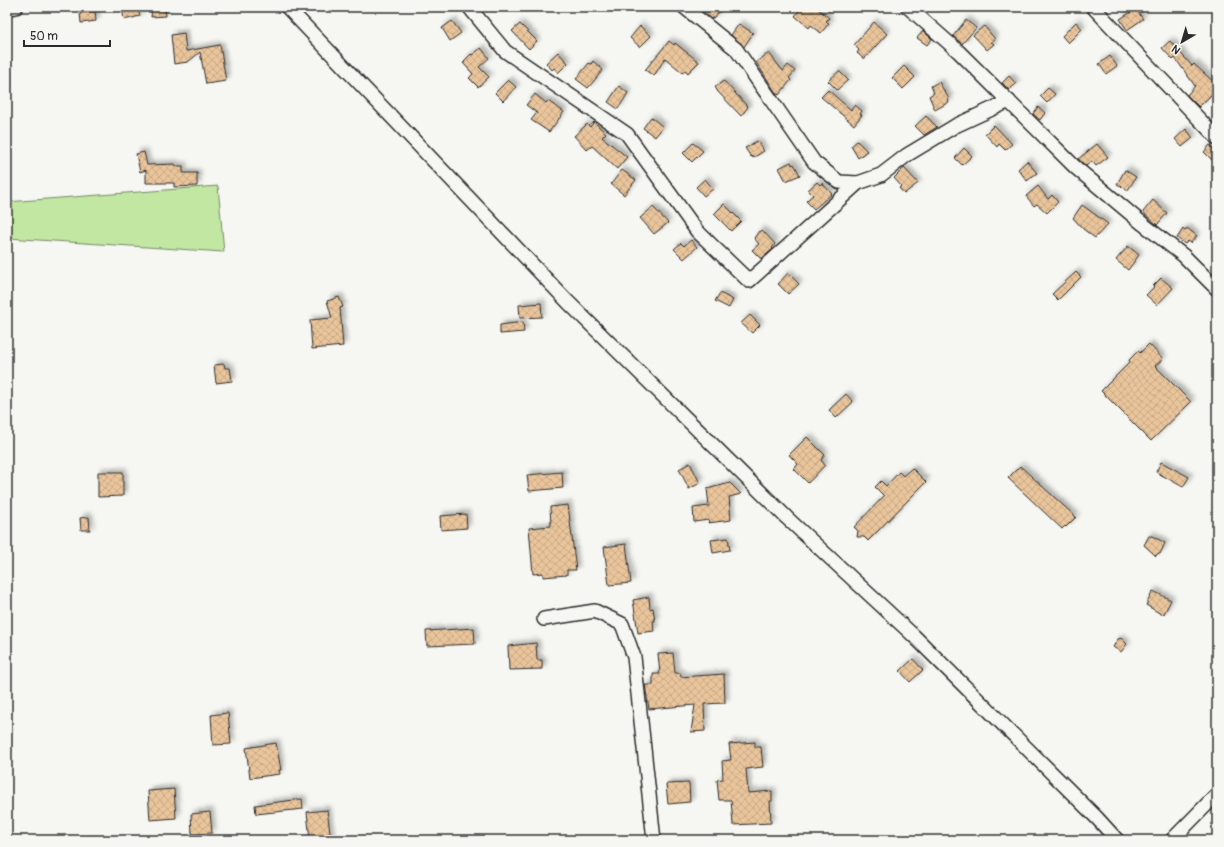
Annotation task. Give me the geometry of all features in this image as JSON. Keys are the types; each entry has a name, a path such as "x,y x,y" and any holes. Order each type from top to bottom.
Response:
{"street":[{"path":"7,8 16,7"},
{"path":"287,7 568,302 787,518 914,636 1097,818 1117,840"},
{"path":"469,7 505,51 627,134 697,231 749,281 858,183"},
{"path":"684,7 736,49 814,162 839,182 858,183 882,175 906,155 955,126 1009,101"},
{"path":"908,7 958,51 1075,167 1184,256 1217,289"},
{"path":"1093,7 1217,138"},
{"path":"544,619 595,611 622,624 634,657 654,840"},
{"path":"1172,840 1217,794"}],"green space":[{"path":"218,186 224,252 7,238 7,202"}],"building":[{"path":"122,7 138,7 140,16 124,20"},
{"path":"165,7 166,16 151,17 152,8"},
{"path":"699,7 725,7 712,19"},
{"path":"802,7 816,7 829,18 826,21 829,23 821,33 811,25 809,28 795,16"},
{"path":"1136,9 1143,19 1127,30 1120,19"},
{"path":"95,11 96,21 81,23 80,13"},
{"path":"966,20 976,28 962,44 953,36"},
{"path":"452,21 461,33 450,41 442,28"},
{"path":"874,22 887,34 864,59 857,53 859,50 854,45"},
{"path":"1076,22 1082,29 1068,43 1062,36"},
{"path":"520,24 537,41 529,49 512,31"},
{"path":"739,24 753,33 744,47 731,35"},
{"path":"640,26 651,36 640,47 630,38"},
{"path":"984,26 995,39 991,42 994,44 987,50 973,35"},
{"path":"923,31 932,39 927,45 917,38"},
{"path":"184,33 186,51 220,45 226,81 206,84 200,52 188,62 174,64 171,35"},
{"path":"669,41 674,45 675,43 699,62 688,73 685,70 683,73 665,58 654,76 645,70"},
{"path":"1170,41 1192,66 1194,64 1217,85 1217,89 1199,107 1187,95 1195,86 1175,58 1173,60 1162,48"},
{"path":"481,48 489,58 479,67 489,77 478,87 469,78 473,74 463,63 471,54 472,55"},
{"path":"558,52 568,63 558,73 554,68 552,70 546,63"},
{"path":"769,53 783,71 788,65 795,71 789,78 791,80 779,95 776,93 756,62"},
{"path":"1110,56 1117,66 1106,74 1099,64"},
{"path":"593,61 603,70 588,88 576,79 589,63 591,64"},
{"path":"904,66 915,77 903,89 892,78"},
{"path":"839,71 848,80 837,90 828,81"},
{"path":"1009,76 1016,84 1009,90 1002,83"},
{"path":"508,80 516,87 503,101 495,93"},
{"path":"724,81 748,107 741,116 715,87"},
{"path":"939,82 949,99 949,102 935,110 929,96 934,93 931,86"},
{"path":"619,86 628,93 618,109 608,102"},
{"path":"1048,88 1055,94 1047,103 1040,96"},
{"path":"828,90 851,110 855,105 862,111 860,114 862,115 854,125 821,97"},
{"path":"535,94 546,103 548,101 564,112 549,132 531,120 537,113 526,105"},
{"path":"1038,107 1045,113 1040,120 1033,114"},
{"path":"926,116 937,127 924,135 915,126"},
{"path":"651,117 663,127 655,137 643,128"},
{"path":"594,122 606,133 602,137 627,157 617,169 592,146 587,150 574,136 587,124 590,127"},
{"path":"994,125 1012,144 1005,150 999,144 997,147 985,134"},
{"path":"1186,129 1193,138 1182,147 1175,139"},
{"path":"757,141 764,151 753,158 745,148"},
{"path":"857,141 867,151 858,158 851,146"},
{"path":"693,143 703,151 692,162 683,153"},
{"path":"1097,144 1108,157 1096,166 1092,161 1086,166 1078,159"},
{"path":"1210,145 1217,152 1217,156 1212,160 1204,152"},
{"path":"964,148 972,156 962,165 955,158"},
{"path":"144,152 147,165 175,164 175,166 183,166 183,173 197,173 197,186 174,187 174,183 146,183 146,170 140,172 136,154"},
{"path":"1027,161 1037,173 1027,181 1018,169"},
{"path":"791,162 792,165 794,164 800,175 786,181 779,168"},
{"path":"904,168 918,183 904,194 899,188 901,186 894,178"},
{"path":"622,170 636,180 624,195 611,184"},
{"path":"1125,170 1136,177 1128,190 1117,184"},
{"path":"705,179 713,189 704,196 696,187"},
{"path":"817,182 820,185 822,183 832,194 814,209 806,201 813,195 808,190"},
{"path":"1038,186 1048,199 1052,195 1058,202 1047,213 1037,204 1034,206 1026,196"},
{"path":"1153,200 1167,213 1157,225 1143,212"},
{"path":"724,204 741,221 731,231 714,214"},
{"path":"1082,205 1108,224 1095,238 1083,229 1073,218"},
{"path":"653,207 668,223 654,234 640,218"},
{"path":"1187,228 1197,236 1191,243 1188,241 1185,244 1177,238 1183,229 1185,231"},
{"path":"762,230 775,244 772,248 773,249 761,259 752,250 759,244 754,238 759,231 760,232"},
{"path":"691,240 697,247 684,259 674,249 681,243 684,246"},
{"path":"1128,246 1139,255 1128,270 1116,260"},
{"path":"1076,272 1081,277 1058,300 1052,294"},
{"path":"788,273 799,284 788,294 778,284"},
{"path":"1161,278 1173,288 1157,305 1146,295"},
{"path":"720,293 733,300 729,308 715,301"},
{"path":"339,297 343,307 340,308 343,346 312,349 310,320 332,318 327,301"},
{"path":"541,303 542,317 520,318 519,305"},
{"path":"750,315 760,325 752,333 741,323"},
{"path":"523,322 524,332 500,334 500,325"},
{"path":"1149,344 1163,359 1155,366 1191,402 1151,441 1101,391 1130,362 1129,360 1138,351 1140,353"},
{"path":"224,364 225,368 230,368 232,381 216,383 214,365"},
{"path":"846,394 853,402 836,418 829,410"},
{"path":"807,437 825,455 821,460 825,465 808,483 794,469 798,464 789,455"},
{"path":"1161,462 1189,477 1183,487 1156,472"},
{"path":"690,463 700,483 689,489 679,469"},
{"path":"1020,466 1076,517 1066,527 1065,526 1062,529 1008,478"},
{"path":"912,468 926,482 868,541 864,537 857,537 858,531 854,527 884,496 875,487 881,481 886,486 899,472 903,476"},
{"path":"98,472 123,472 123,496 98,497"},
{"path":"562,472 563,488 529,491 527,475"},
{"path":"730,483 741,494 729,497 731,520 708,523 709,520 694,522 693,508 709,506 707,489"},
{"path":"568,505 576,570 567,570 567,575 543,577 543,573 533,574 529,528 551,526 550,507"},
{"path":"466,514 467,528 441,530 440,516"},
{"path":"89,517 90,530 81,530 80,518"},
{"path":"1149,536 1152,536 1165,543 1160,554 1158,553 1156,556 1144,545"},
{"path":"728,538 730,550 713,553 711,540"},
{"path":"626,544 631,583 609,585 604,547"},
{"path":"1153,591 1171,600 1164,614 1161,614 1146,605"},
{"path":"649,597 650,609 653,608 655,621 653,621 654,631 638,633 633,600"},
{"path":"474,628 475,644 427,646 426,631"},
{"path":"1121,638 1127,644 1121,652 1113,647 1118,639"},
{"path":"536,643 537,660 542,660 542,669 509,670 508,646"},
{"path":"673,653 675,673 680,673 681,677 724,674 725,703 704,704 705,731 691,732 695,705 649,709 645,685 653,685 653,674 660,674 658,654"},
{"path":"913,659 923,670 910,682 900,671"},
{"path":"228,713 231,744 213,745 211,715"},
{"path":"755,742 755,747 761,747 763,767 746,769 748,793 772,791 772,801 770,801 771,823 733,825 731,800 719,800 717,780 723,779 722,761 731,760 729,744"},
{"path":"276,743 281,770 279,770 280,774 250,778 246,748"},
{"path":"689,783 690,802 668,804 666,784"},
{"path":"174,789 176,818 150,820 148,791"},
{"path":"302,799 303,809 256,814 255,805"},
{"path":"327,810 331,840 310,840 307,812"},
{"path":"210,812 212,833 192,834 191,814"}]}
